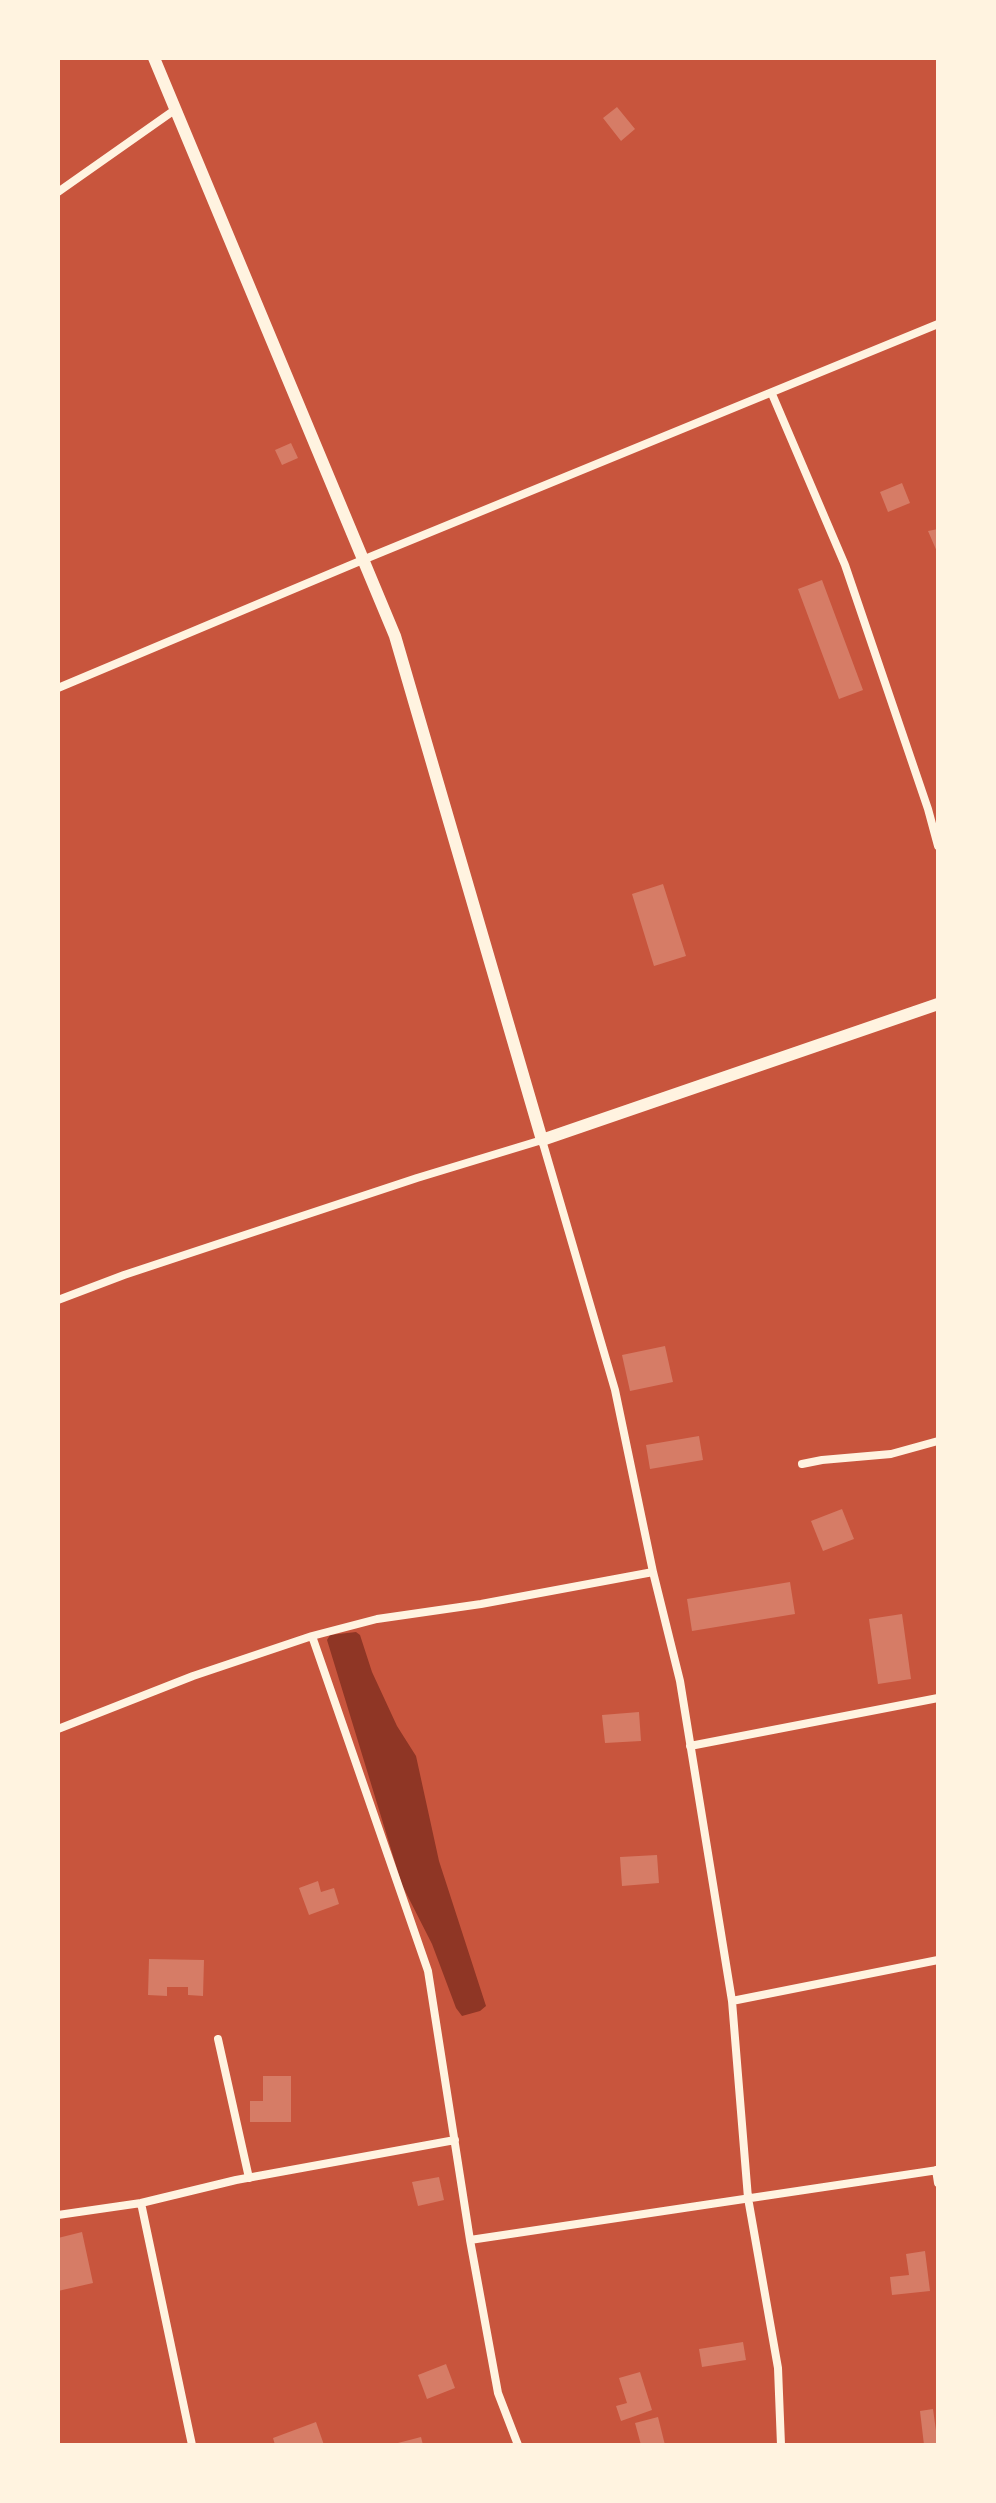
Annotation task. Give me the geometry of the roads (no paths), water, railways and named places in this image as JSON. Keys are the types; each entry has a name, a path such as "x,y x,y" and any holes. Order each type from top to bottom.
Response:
{"street":[{"path":"154,58 395,636 615,1390 653,1572 680,1681 732,2001 748,2198 778,2368 781,2445"},
{"path":"58,192 176,109"},
{"path":"58,688 938,324"},
{"path":"772,394 845,565 938,846"},
{"path":"58,1300 124,1275 402,1183 542,1140 938,1004"},
{"path":"802,1464 891,1454 938,1441"},
{"path":"58,1729 193,1676 312,1636 377,1619 481,1604 653,1572"},
{"path":"312,1636 428,1971 470,2240 498,2393 518,2445"},
{"path":"690,1746 938,1698"},
{"path":"732,2001 938,1960"},
{"path":"218,2039 249,2178"},
{"path":"58,2215 141,2203 249,2178 455,2140"},
{"path":"470,2240 937,2170 938,2183"},
{"path":"141,2203 192,2445"}]}
